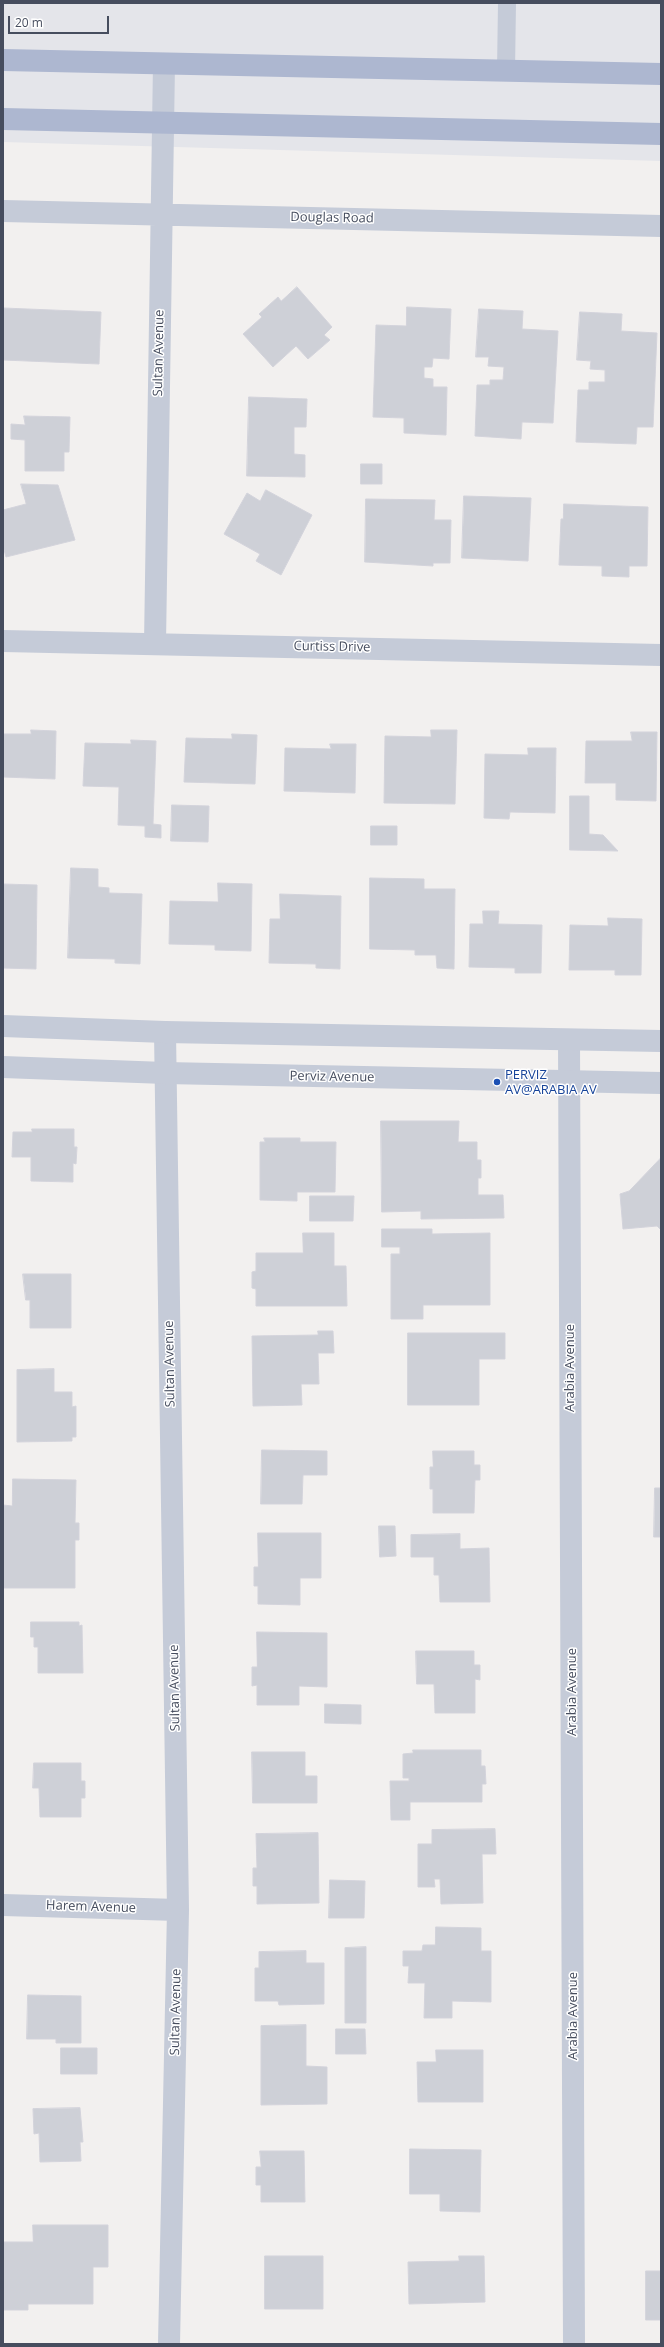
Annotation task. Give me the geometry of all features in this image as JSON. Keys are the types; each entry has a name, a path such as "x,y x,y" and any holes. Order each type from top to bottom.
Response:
{"main road":[{"path":"3,60 661,74"},
{"path":"3,119 661,134"}],"street":[{"name":"Sultan Avenue","path":"155,643 164,64"},
{"name":"Douglas Road","path":"3,211 161,213 661,226"},
{"name":"Curtiss Drive","path":"3,641 155,643 661,655"},
{"path":"3,1026 165,1032 661,1041"},
{"name":"Sultan Avenue","path":"165,1032 178,1910 170,2344"},
{"name":"Arabia Avenue","path":"569,1040 574,2344"},
{"name":"Perviz Avenue","path":"3,1067 166,1073 661,1083"},
{"name":"Harem Avenue","path":"3,1905 178,1910"}],"lane":[{"path":"506,71 507,3"}],"shaded area":[{"path":"3,3 661,3 661,161 3,142"}],"building":[{"path":"297,287 332,327 324,335 330,340 308,359 296,346 273,367 243,334 262,317 259,314 278,297 281,301"},
{"path":"407,307 451,309 449,359 433,358 432,367 424,367 424,378 433,379 433,387 447,387 446,435 404,433 404,418 373,417 376,325 406,326"},
{"path":"3,308 101,312 99,364 3,360"},
{"path":"479,309 523,311 522,329 558,331 553,423 522,422 521,439 475,436 477,385 490,385 490,380 503,380 504,367 488,366 489,357 476,357"},
{"path":"580,312 622,314 621,331 657,333 653,427 637,427 636,444 576,442 578,390 589,390 589,382 605,382 605,370 590,369 591,361 577,360"},
{"path":"249,397 307,399 306,427 294,427 294,454 305,455 305,477 247,476"},
{"path":"24,416 70,417 69,452 64,452 64,471 25,471 25,440 11,439 11,424 25,425"},
{"path":"361,464 382,464 382,484 361,484"},
{"path":"21,484 58,485 75,540 6,557 3,546 3,510 26,504"},
{"path":"266,490 312,515 281,575 256,561 260,554 224,534 247,493 260,501"},
{"path":"464,496 531,498 528,561 462,558"},
{"path":"366,499 435,500 434,520 451,520 450,563 433,563 433,566 365,562"},
{"path":"564,504 648,507 647,566 629,566 629,577 602,576 602,566 559,565 561,519 563,519"},
{"path":"31,730 56,731 55,779 3,777 3,734 31,734"},
{"path":"431,730 457,730 455,804 384,803 385,736 431,737"},
{"path":"631,732 657,732 656,801 616,800 616,783 585,783 586,741 632,741"},
{"path":"232,734 257,735 255,784 184,782 186,738 232,739"},
{"path":"131,740 156,741 153,824 161,825 161,838 145,837 145,826 118,825 119,787 83,786 85,743 131,744"},
{"path":"330,744 356,744 355,793 284,791 285,748 331,749"},
{"path":"528,748 556,748 555,813 510,812 509,819 484,818 485,754 528,755"},
{"path":"570,796 589,796 589,834 603,835 618,851 570,850"},
{"path":"172,805 209,806 208,842 171,841"},
{"path":"371,826 397,826 397,845 371,845"},
{"path":"71,868 98,869 98,887 109,888 109,893 142,894 140,964 115,963 115,959 68,958"},
{"path":"370,878 424,879 424,889 455,889 454,969 437,968 436,955 415,955 415,950 370,949"},
{"path":"218,883 252,884 251,951 215,950 215,945 169,944 170,901 218,902"},
{"path":"3,884 37,885 36,969 3,968"},
{"path":"280,894 341,896 340,969 316,968 316,964 269,963 270,919 280,919"},
{"path":"483,911 499,911 498,924 542,925 541,973 515,973 515,968 469,967 470,924 483,924"},
{"path":"608,918 642,919 641,975 615,975 615,970 569,970 570,925 608,926"},
{"path":"381,1121 459,1121 458,1142 477,1142 477,1160 481,1160 481,1178 478,1178 478,1195 503,1195 504,1218 421,1219 421,1211 382,1212"},
{"path":"32,1129 74,1129 74,1147 77,1147 76,1164 73,1163 73,1182 31,1181 31,1157 12,1157 13,1132 32,1132"},
{"path":"264,1138 300,1138 300,1142 336,1142 335,1192 297,1192 297,1201 260,1200 260,1142 265,1142"},
{"path":"661,1158 661,1230 657,1226 623,1229 620,1194 629,1191"},
{"path":"310,1196 354,1196 353,1221 310,1221"},
{"path":"382,1229 432,1229 432,1234 490,1233 490,1305 423,1305 423,1319 391,1319 391,1254 400,1254 400,1247 382,1247"},
{"path":"303,1233 334,1233 334,1266 346,1266 347,1306 256,1306 256,1289 252,1288 252,1272 256,1271 256,1253 303,1253"},
{"path":"23,1274 71,1274 71,1328 30,1328 30,1300 26,1300"},
{"path":"318,1331 333,1331 334,1353 318,1353 319,1384 301,1384 302,1405 253,1406 252,1336 318,1335"},
{"path":"408,1333 505,1333 505,1359 479,1359 479,1405 408,1405"},
{"path":"54,1369 54,1392 72,1392 72,1407 76,1406 76,1437 72,1437 72,1441 17,1442 17,1370"},
{"path":"262,1450 327,1451 327,1475 303,1475 302,1504 261,1504"},
{"path":"433,1451 474,1451 474,1465 480,1465 480,1480 475,1480 474,1513 433,1513 433,1489 430,1489 430,1467 433,1467"},
{"path":"13,1479 76,1480 75,1523 79,1523 79,1540 75,1540 75,1588 3,1588 3,1505 12,1506"},
{"path":"655,1488 661,1488 661,1537 654,1537"},
{"path":"379,1526 395,1526 396,1556 380,1557"},
{"path":"258,1533 321,1533 321,1578 300,1578 300,1605 258,1604 258,1586 254,1586 254,1567 258,1567"},
{"path":"460,1534 460,1549 489,1548 490,1602 440,1602 439,1575 434,1575 434,1557 411,1557 411,1535"},
{"path":"31,1622 79,1622 79,1626 82,1625 83,1673 38,1673 38,1647 34,1647 34,1637 31,1637"},
{"path":"257,1632 327,1633 327,1687 299,1686 299,1705 257,1705 257,1685 252,1686 252,1667 257,1667"},
{"path":"416,1651 474,1651 474,1665 480,1665 480,1680 475,1679 475,1713 435,1713 434,1684 417,1684"},
{"path":"325,1704 361,1705 361,1724 325,1723"},
{"path":"413,1750 481,1750 481,1766 485,1766 486,1784 482,1784 482,1802 410,1802 410,1820 391,1820 390,1781 409,1781 409,1778 403,1778 403,1754 413,1753"},
{"path":"252,1752 305,1752 305,1776 317,1776 317,1803 253,1803"},
{"path":"34,1763 81,1763 81,1781 85,1781 85,1798 81,1798 81,1817 40,1817 39,1788 33,1788"},
{"path":"495,1829 496,1854 482,1854 483,1903 441,1904 440,1879 434,1879 435,1887 418,1887 418,1844 432,1844 432,1830"},
{"path":"318,1833 319,1903 257,1904 257,1886 253,1886 253,1868 257,1868 256,1834"},
{"path":"330,1880 365,1881 364,1918 329,1918"},
{"path":"436,1927 481,1928 481,1951 491,1951 491,2002 452,2001 452,2018 424,2018 425,1983 408,1983 409,1966 403,1966 403,1951 422,1951 423,1945 435,1945"},
{"path":"366,1947 366,2023 345,2023 345,1948"},
{"path":"306,1951 306,1963 324,1963 324,2004 279,2005 278,2001 255,2001 255,1968 259,1968 259,1952"},
{"path":"28,1995 81,1996 81,2043 56,2043 56,2039 27,2039"},
{"path":"306,2025 306,2066 327,2067 327,2104 261,2105 261,2026"},
{"path":"336,2029 365,2029 366,2054 336,2054"},
{"path":"61,2048 97,2048 97,2074 61,2074"},
{"path":"436,2050 483,2050 483,2102 418,2102 417,2062 436,2062"},
{"path":"80,2108 83,2142 80,2142 81,2161 40,2162 39,2133 34,2134 33,2109"},
{"path":"410,2149 481,2150 480,2212 440,2211 440,2194 410,2194"},
{"path":"260,2151 304,2151 305,2202 261,2202 261,2185 256,2185 256,2167 261,2167"},
{"path":"33,2225 108,2225 108,2267 93,2267 93,2304 28,2304 28,2310 3,2310 3,2242 33,2242"},
{"path":"265,2256 323,2256 323,2309 265,2309"},
{"path":"459,2256 484,2256 485,2302 409,2304 408,2262 459,2261"},
{"path":"646,2271 661,2271 661,2320 646,2320"}],"place":[{"name":"PERVIZ AV@ARABIA AV","path":"497,1082"}]}
